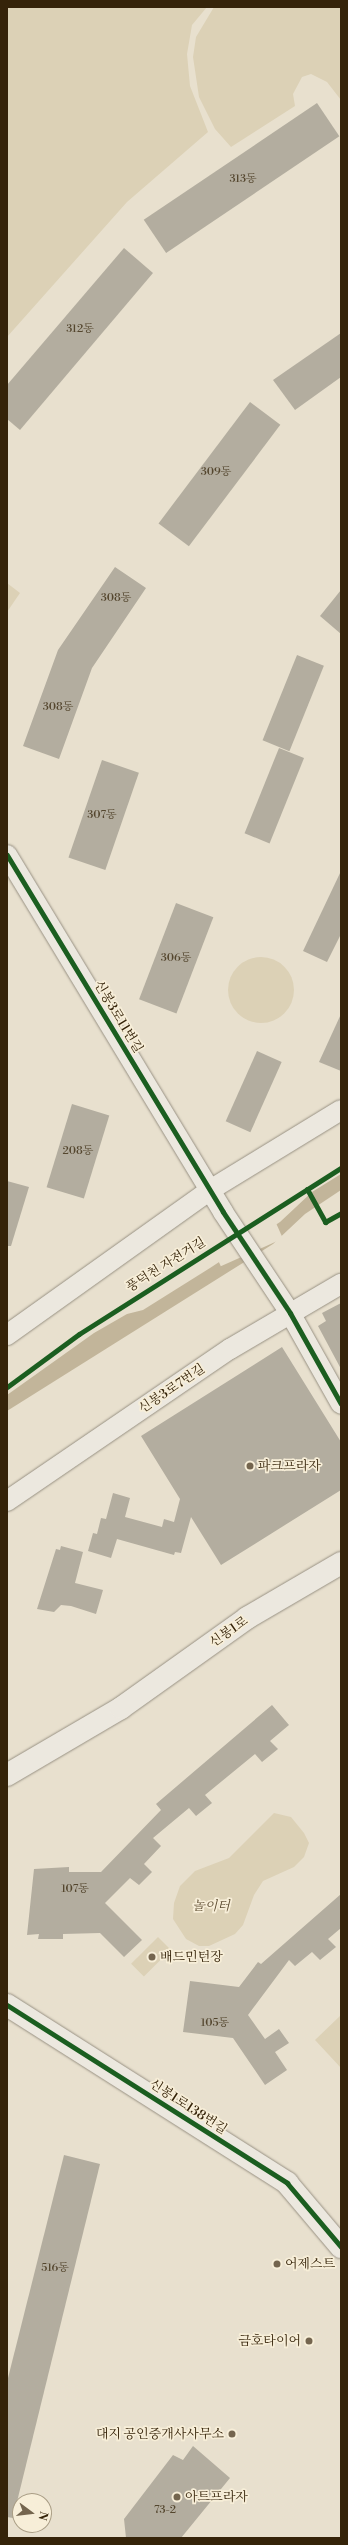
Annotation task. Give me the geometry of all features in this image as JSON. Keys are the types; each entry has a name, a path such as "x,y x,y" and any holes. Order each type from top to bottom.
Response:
{"street":[{"name":"신봉3로11번길","path":"7,855 223,1212 290,1313 341,1404"},
{"path":"7,1335 210,1190 341,1110"},
{"name":"신봉3로7번길","path":"7,1501 230,1349 341,1284"},
{"name":"신봉1로","path":"7,1775 121,1708 248,1618 341,1563"},
{"name":"신봉1로138번길","path":"7,2005 287,2183 341,2247"}],"green space":[{"path":"7,7 207,7 192,25 187,54 190,86 208,132 127,202 7,337"},
{"path":"214,7 341,7 341,100 327,82 311,74 302,77 293,94 295,106 231,147 215,129 199,97 193,57 196,37"},
{"path":"7,583 20,593 7,612"},
{"path":"254,957 268,957 280,962 289,971 294,983 292,1003 285,1014 268,1023 254,1023 242,1018 233,1009 228,997 228,983 233,971 242,962"},
{"name":"놀이터","path":"274,1813 291,1817 304,1833 309,1843 304,1857 294,1867 263,1881 254,1895 243,1925 235,1934 209,1946 199,1946 186,1939 173,1919 174,1903 180,1886 195,1871 229,1858"},
{"name":"배드민턴장","path":"158,1937 171,1950 144,1977 131,1964"},
{"path":"341,2015 341,2068 315,2040"}],"shaded area":[{"path":"341,1174 341,1190 305,1214 273,1244 7,1411 7,1395 94,1333 127,1314 143,1310 210,1268 280,1222 312,1192"}],"pier":[{"path":"276,1223 283,1239 221,1266 214,1251"}],"building":[{"path":"317,103 339,136 166,253 144,220"},
{"path":"124,248 153,273 20,430 7,419 7,385"},
{"path":"341,333 341,377 295,410 273,380"},
{"path":"250,402 280,425 189,546 159,523"},
{"path":"115,567 146,588 92,668 59,759 23,746 58,650"},
{"path":"341,590 341,634 320,616"},
{"path":"297,655 324,666 289,751 263,740"},
{"path":"279,748 304,758 270,843 245,833"},
{"path":"102,760 139,773 105,870 68,857"},
{"path":"341,871 341,934 327,962 303,951"},
{"path":"176,903 213,917 176,1013 139,999"},
{"path":"341,1014 341,1071 319,1062"},
{"path":"257,1051 282,1062 250,1132 226,1121"},
{"path":"72,1104 109,1115 84,1199 47,1187"},
{"path":"7,1181 29,1187 11,1246 7,1246"},
{"path":"341,1303 341,1369 318,1326 326,1321 322,1313"},
{"name":"파크프라자","path":"282,1347 341,1442 341,1490 221,1565 191,1517 181,1553 175,1552 174,1555 117,1539 111,1558 88,1551 93,1533 97,1534 101,1518 106,1519 113,1493 130,1498 125,1517 162,1527 164,1519 174,1522 180,1499 141,1436"},
{"path":"61,1546 83,1552 75,1583 103,1590 96,1614 71,1606 61,1605 54,1612 37,1609 56,1549 60,1550"},
{"path":"272,1705 289,1725 270,1741 278,1749 262,1762 255,1754 205,1795 212,1803 196,1816 189,1808 153,1838 161,1846 144,1864 152,1872 139,1885 130,1878 105,1903 142,1940 124,1957 100,1933 63,1934 63,1939 38,1939 39,1934 27,1935 34,1869 69,1867 69,1872 101,1872 161,1810 156,1804"},
{"path":"341,1894 341,1928 328,1939 336,1947 320,1960 312,1952 295,1966 289,1960 248,2015 265,2039 279,2029 289,2043 275,2052 287,2070 265,2085 233,2038 183,2032 190,1981 239,1987 258,1962 261,1964"},
{"path":"64,2155 100,2164 19,2493 12,2493 12,2518 7,2517 7,2382"},
{"name":"아트프라자","path":"193,2446 230,2478 181,2538 126,2538 124,2519 173,2455 183,2460"}],"cycle path":[{"path":"7,855 223,1212 290,1313 341,1404"},
{"name":"풍덕천 자전거길","path":"7,1387 79,1334 341,1168"},
{"path":"307,1189 325,1222 341,1213"},
{"path":"7,2005 287,2183 341,2247"}],"place":[{"name":"파크프라자","path":"250,1466"},
{"name":"배드민턴장","path":"152,1957"},
{"name":"어제스트","path":"277,2264"},
{"name":"금호타이어","path":"309,2341"},
{"name":"대지 공인중개사사무소","path":"232,2434"},
{"name":"아트프라자","path":"177,2497"}]}
